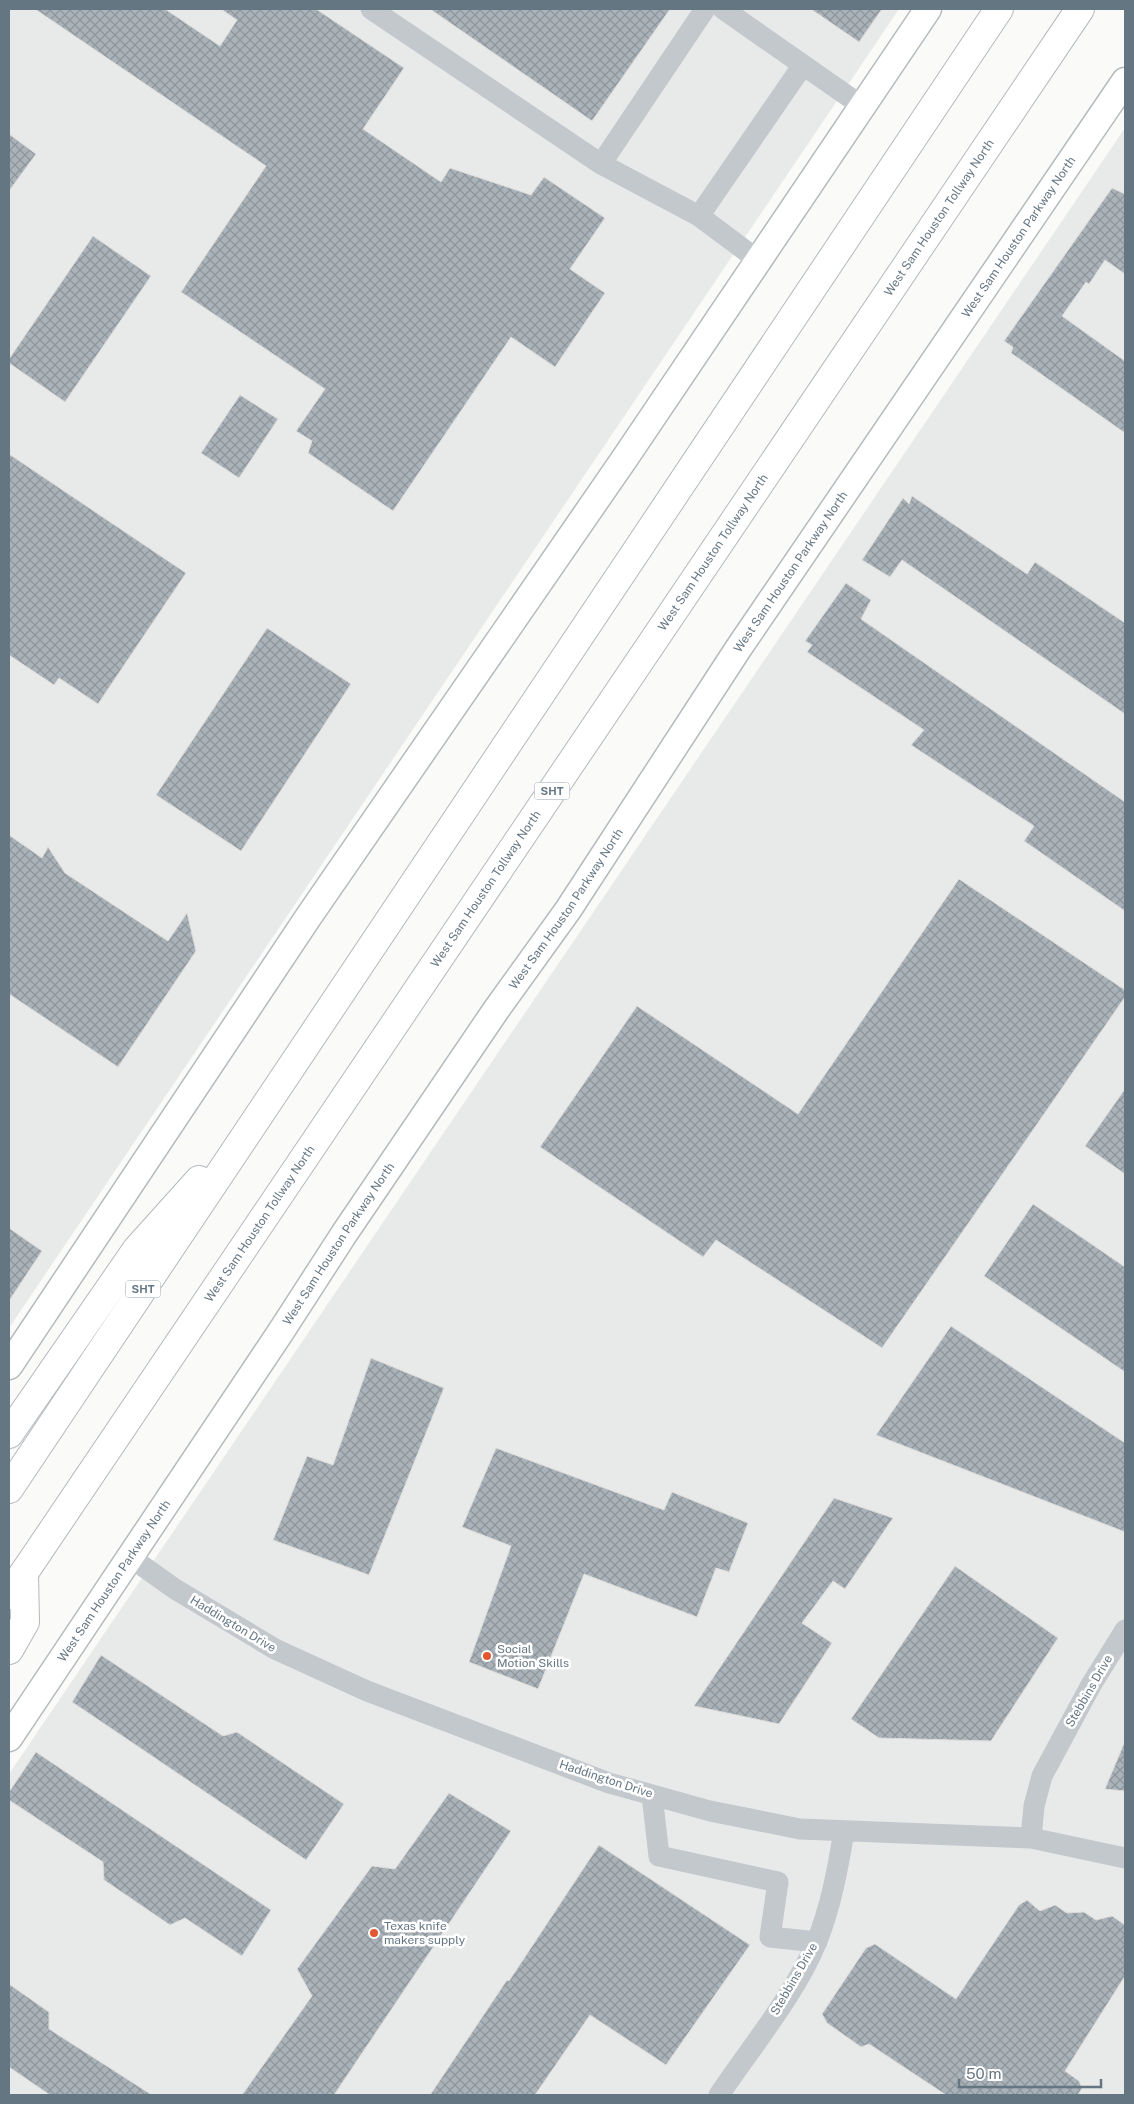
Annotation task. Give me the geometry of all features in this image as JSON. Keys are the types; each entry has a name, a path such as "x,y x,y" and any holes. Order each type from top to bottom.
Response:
{"highway":[{"name":"SHT","path":"9,1489 999,9"},
{"name":"West Sam Houston Tollway North","path":"16,1584 1080,9"},
{"path":"9,1434 137,1249 265,1106"},
{"path":"9,1650 25,1622 16,1584"}],"main road":[{"path":"9,1366 309,916 619,466 928,9"},
{"name":"West Sam Houston Parkway North","path":"9,1738 350,1225 496,1010 568,910 738,649 1125,81"}],"street":[{"path":"371,9 601,164 699,216 758,260"},
{"path":"601,164 705,9"},
{"path":"722,9 862,106"},
{"path":"699,216 803,65"},
{"name":"Haddington Drive","path":"130,1558 175,1589 275,1649 350,1684 609,1783 710,1811 800,1829 1031,1838 1125,1858"},
{"name":"Stebbins Drive","path":"1031,1838 1034,1806 1042,1776 1091,1685 1125,1630"},
{"path":"652,1795 659,1856 778,1882 770,1936 817,1942"},
{"name":"Stebbins Drive","path":"719,2095 789,1992 817,1942 835,1884 844,1831"}],"shaded area":[{"path":"9,9 899,9 9,1328"},
{"path":"1125,128 1125,2095 9,2095 9,1774"}],"building":[{"path":"35,9 165,9 220,46 237,20 221,9 316,9 404,68 363,129 441,182 450,168 531,195 544,177 605,218 570,269 605,293 555,367 511,337 393,511 308,453 312,441 296,431 325,389 181,292 266,166"},
{"path":"430,9 670,9 592,121"},
{"path":"811,9 882,9 859,42"},
{"path":"9,134 36,154 9,191"},
{"path":"1112,188 1125,194 1125,274 1105,260 1089,284 1086,282 1062,316 1125,361 1125,433 1011,353 1013,347 1004,341"},
{"path":"93,236 151,276 65,402 9,363 9,359"},
{"path":"240,395 278,419 239,478 201,453"},
{"path":"9,454 186,573 98,704 59,678 54,685 9,655"},
{"path":"912,496 1027,574 1035,562 1125,623 1125,714 902,560 890,577 862,560 903,498 909,504"},
{"path":"846,583 871,600 861,619 1125,802 1125,911 1024,841 1034,826 911,745 924,730 807,652 812,645 805,641"},
{"path":"267,628 351,684 241,851 156,795"},
{"path":"9,835 42,858 48,847 65,873 168,941 187,913 196,951 118,1067 9,994"},
{"path":"959,879 1125,990 1125,997 882,1348 716,1240 703,1257 540,1147 637,1006 798,1114"},
{"path":"1125,1089 1125,1174 1085,1146"},
{"path":"1033,1204 1125,1267 1125,1372 984,1276"},
{"path":"9,1228 42,1251 9,1301"},
{"path":"951,1326 1125,1443 1125,1532 876,1435"},
{"path":"371,1358 444,1388 369,1575 273,1540 307,1456 333,1465"},
{"path":"496,1448 664,1510 672,1492 748,1523 729,1572 716,1568 697,1617 584,1574 538,1689 469,1662 511,1546 462,1527"},
{"path":"834,1498 893,1518 845,1589 833,1581 802,1623 832,1643 779,1724 694,1706"},
{"path":"955,1566 1058,1638 991,1741 879,1738 851,1719"},
{"path":"101,1655 223,1736 237,1732 344,1804 306,1860 72,1702"},
{"path":"1125,1741 1125,1791 1105,1789"},
{"path":"36,1752 271,1910 242,1956 185,1918 170,1925 104,1880 103,1862 9,1800 9,1792"},
{"path":"449,1793 511,1831 334,2095 242,2095 312,1996 297,1969 372,1866 395,1869"},
{"path":"599,1845 750,1945 666,2065 590,2015 535,2095 430,2095 507,1980 509,1981"},
{"path":"1027,1900 1040,1911 1055,1905 1067,1913 1084,1912 1096,1920 1112,1916 1125,1925 1125,1976 1065,2071 1079,2081 1082,2088 1078,2095 946,2095 869,2044 861,2047 827,2023 822,2014 866,1948 875,1944 956,1999 1019,1905"},
{"path":"9,1984 49,2012 49,2029 152,2095 50,2095 9,2067"}],"place":[{"name":"Social Motion Skills","path":"487,1656"},
{"name":"Texas knife makers supply","path":"374,1933"}]}
